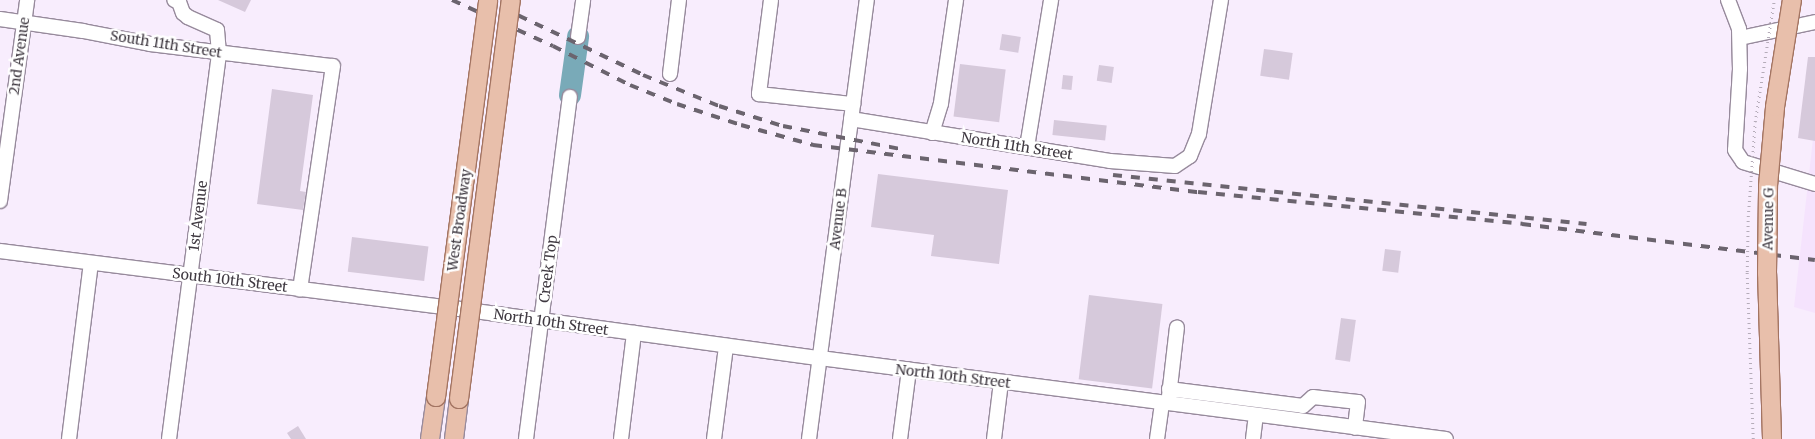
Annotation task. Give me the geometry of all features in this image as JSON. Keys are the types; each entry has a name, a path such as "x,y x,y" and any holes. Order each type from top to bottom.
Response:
{"main road":[{"name":"West Broadway","path":"430,439 488,0"},
{"name":"West Broadway","path":"454,439 511,0"},
{"name":"Avenue G","path":"1772,439 1768,326 1768,194 1776,107 1792,0"}],"street":[{"name":"2nd Avenue","path":"0,201 27,0"},
{"name":"1st Avenue","path":"170,439 219,53 216,30 188,17 183,13 179,2 174,0"},
{"path":"578,37 583,0"},
{"path":"670,74 679,0"},
{"path":"771,0 759,94 853,104"},
{"name":"Avenue B","path":"809,439 867,0"},
{"path":"932,133 941,103 956,0"},
{"path":"1027,147 1050,0"},
{"name":"North 11th Street","path":"851,119 1110,161 1175,166 1190,156 1200,134 1221,0"},
{"path":"1728,0 1739,29 1740,38 1735,150 1743,162 1815,184"},
{"name":"South 11th Street","path":"0,19 83,30 150,44 333,66 300,290"},
{"path":"1740,38 1815,22"},
{"name":"Creek Top","path":"526,439 570,97"},
{"name":"South 10th Street","path":"0,251 460,309"},
{"path":"69,439 91,263"},
{"name":"North 10th Street","path":"460,309 726,346 1256,415 1353,431 1446,439"},
{"path":"1157,439 1170,389 1177,327"},
{"path":"621,439 634,333"},
{"path":"714,439 726,346"},
{"path":"900,439 909,370"},
{"path":"994,439 1001,382"},
{"path":"1170,389 1303,406 1313,398 1358,402 1353,431"},
{"path":"1252,439 1256,415"}],"shaded area":[{"path":"1815,121 1815,313 1794,307"}],"building":[{"path":"218,0 251,0 245,12"},
{"path":"1002,34 1021,37 1018,53 999,50"},
{"path":"1264,49 1293,53 1289,80 1260,76"},
{"path":"1808,57 1815,57 1815,141 1798,138"},
{"path":"960,64 1006,70 999,122 954,117"},
{"path":"1099,65 1114,67 1112,83 1097,81"},
{"path":"1063,75 1073,76 1071,90 1062,89"},
{"path":"272,89 313,95 300,191 306,192 303,210 257,204"},
{"path":"1054,120 1107,126 1105,140 1052,135"},
{"path":"878,174 1008,190 999,264 931,256 934,235 871,227"},
{"path":"352,237 428,246 424,281 348,272"},
{"path":"1385,249 1401,251 1398,273 1382,271"},
{"path":"1089,295 1162,304 1152,388 1079,379"},
{"path":"1341,318 1356,320 1350,362 1335,360"},
{"path":"298,426 306,439 291,439 287,433"}],"waterway":[{"path":"570,95 578,37"}],"railway":[{"path":"452,0 553,46 630,85 677,104 741,125 813,145 1198,192 1522,224 1815,260"},
{"path":"486,0 643,75 719,106 783,126 900,149"},
{"path":"1113,175 1586,224"}]}
